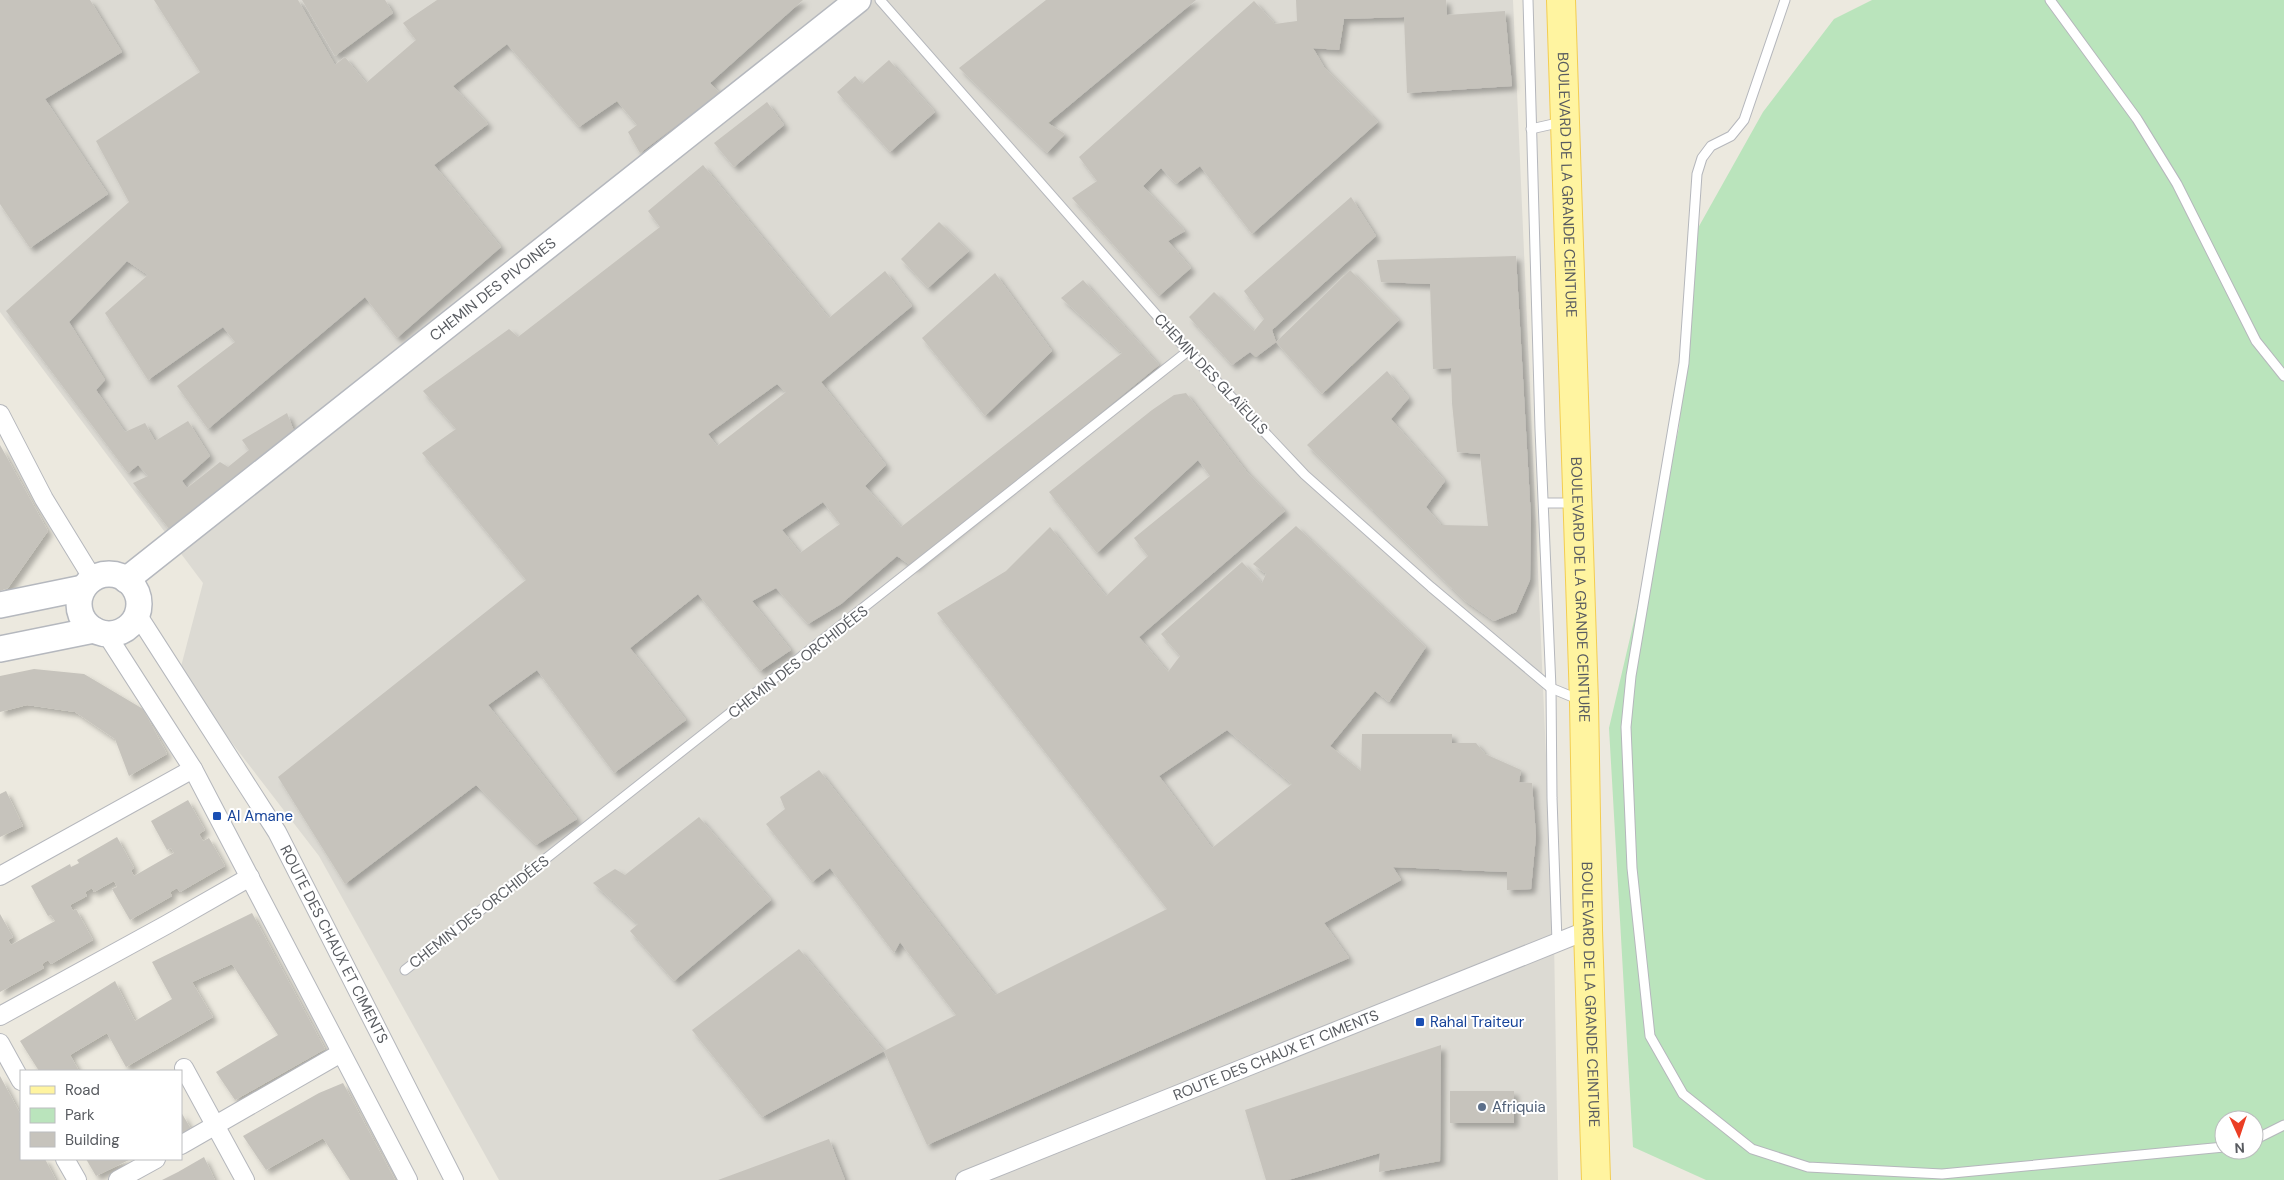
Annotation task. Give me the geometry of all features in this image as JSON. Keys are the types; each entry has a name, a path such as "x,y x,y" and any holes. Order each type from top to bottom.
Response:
{"main road":[{"name":"BOULEVARD DE LA GRANDE CEINTURE","path":"1561,0 1584,702 1588,930 1596,1180"}],"street":[{"name":"CHEMIN DES PIVOINES","path":"126,580 858,0"},
{"path":"0,414 88,584"},
{"path":"0,605 88,584 110,574 126,580 138,595 139,605 137,614 126,629 117,633 101,632 0,649"},
{"path":"88,584 79,598 78,608 87,625 101,632 193,769 408,1180"},
{"name":"ROUTE DES CHAUX ET CIMENTS","path":"137,614 277,832 454,1180"},
{"path":"0,876 193,769"},
{"path":"0,1016 250,877"},
{"name":"ROUTE DES CHAUX ET CIMENTS","path":"965,1180 1588,930"},
{"path":"0,1043 20,1079"},
{"path":"182,1144 341,1053"},
{"path":"184,1068 246,1180"},
{"path":"66,1160 77,1180"},
{"path":"118,1180 154,1160"}],"lane":[{"name":"CHEMIN DES GLAÏEULS","path":"880,0 1188,351 1305,475 1430,587 1551,688 1584,702"},
{"path":"1528,0 1551,688 1552,798 1557,942"},
{"path":"1785,0 1744,120 1731,136 1712,146 1702,158 1697,174 1684,363 1632,676 1626,727 1632,868 1650,1036 1683,1094 1752,1149 1808,1166 1942,1174 2214,1148"},
{"path":"2050,0 2137,119 2176,184 2256,341 2284,376"},
{"path":"1531,129 1565,121"},
{"name":"CHEMIN DES ORCHIDÉES","path":"405,970 772,682 1188,351"},
{"path":"1544,503 1578,503"},
{"path":"2264,1135 2284,1125"}],"shaded area":[{"path":"0,0 1513,0 1554,939 1558,1180 499,1180 319,856 179,674 203,583 0,312"}],"green space":[{"path":"1872,0 2284,0 2284,1180 1706,1180 1633,1147 1609,728 1679,428 1698,228 1763,112 1834,19"}],"building":[{"path":"0,0 90,0 122,52 45,99 108,194 30,248 0,204"},
{"path":"154,0 298,0 335,65 345,57 366,83 416,40 403,23 437,0 803,0 710,83 720,93 640,153 628,132 637,125 617,101 579,127 507,44 453,86 488,124 434,165 501,247 397,338 365,297 208,429 177,386 235,342 223,327 148,380 105,313 148,275 127,261 69,322 105,380 96,390 125,432 145,423 155,441 188,421 210,456 182,481 187,488 220,462 228,467 249,450 242,440 287,413 294,431 170,530 133,483 148,476 138,465 128,473 6,311 129,202 96,141 200,72"},
{"path":"302,0 385,0 393,13 335,56"},
{"path":"1046,0 1196,0 1048,123 1065,134 1047,153 959,68"},
{"path":"1296,0 1446,0 1447,15 1505,11 1512,86 1407,93 1404,17 1344,19 1339,50 1313,48 1324,67 1378,122 1252,234 1200,166 1176,184 1161,168 1143,186 1185,231 1168,241 1191,268 1159,296 1072,198 1097,181 1079,157 1254,1 1275,24 1297,21"},
{"path":"889,60 935,112 890,152 837,92 855,76 862,84"},
{"path":"767,102 784,125 734,167 714,143"},
{"path":"703,165 829,318 885,271 912,306 821,382 886,465 865,486 901,527 1122,353 1061,298 1083,280 1159,365 913,567 897,556 841,604 808,624 776,588 752,601 791,650 760,671 698,594 630,648 686,720 614,773 537,670 488,705 577,819 536,845 476,785 345,884 278,777 526,580 422,453 456,429 423,391 509,329 518,337 660,227 648,211","holes":["777,384 786,392 717,446 708,434","823,502 840,524 800,553 782,530"]},
{"path":"1351,197 1376,236 1272,330 1276,342 1256,357 1250,352 1232,365 1189,317 1214,292 1254,331 1264,319 1244,291"},
{"path":"939,222 969,251 928,288 901,259"},
{"path":"1516,256 1531,519 1530,580 1516,612 1494,621 1464,600 1307,445 1387,371 1409,398 1391,419 1445,481 1426,507 1441,525 1488,526 1480,454 1457,452 1451,368 1433,369 1430,284 1381,282 1377,260"},
{"path":"1350,270 1399,320 1322,394 1276,342"},
{"path":"995,273 1052,351 985,416 922,338"},
{"path":"1186,393 1246,471 1285,511 1139,637 1168,672 1180,656 1161,634 1242,562 1262,583 1266,574 1253,564 1296,526 1426,647 1389,702 1375,691 1330,746 1361,771 1362,734 1452,734 1452,743 1476,743 1485,754 1521,770 1519,782 1532,783 1536,836 1531,889 1507,890 1507,872 1393,867 1401,880 1324,923 1349,958 927,1145 884,1051 956,1015 900,942 894,953 830,868 812,882 766,824 785,809 780,797 819,770 995,995 1167,909 937,613 1006,571 1050,527 1106,596 1148,556 1134,538 1210,476 1198,460 1097,553 1049,492 1152,410 1174,395","holes":["1227,730 1292,784 1212,848 1159,776"]},
{"path":"0,445 48,531 8,588 0,591"},
{"path":"34,669 84,674 143,709 167,754 129,776 115,739 75,712 27,705 0,712 0,676"},
{"path":"6,791 23,826 0,837 0,794"},
{"path":"188,800 205,830 199,834 203,841 209,838 225,866 180,892 177,888 170,892 172,896 130,920 112,889 117,887 114,881 94,892 92,888 85,892 87,896 70,905 73,911 76,909 93,940 51,964 48,960 42,964 44,968 0,992 0,914 13,937 8,940 11,945 55,921 51,915 48,916 31,886 70,864 71,867 79,863 77,860 117,837 134,868 131,870 134,876 174,853 171,848 167,850 151,821"},
{"path":"699,817 771,900 674,981 630,931 638,924 593,883 615,869 625,875"},
{"path":"252,913 325,1049 235,1100 216,1072 278,1035 232,964 192,982 213,1017 126,1067 107,1033 70,1055 78,1070 38,1070 20,1041 115,981 135,1021 172,999 152,962"},
{"path":"799,949 884,1051 762,1117 692,1030"},
{"path":"1441,1045 1440,1161 1379,1172 1380,1153 1288,1180 1266,1180 1245,1110"},
{"path":"0,1076 20,1113 20,1160 46,1160 56,1180 0,1180"},
{"path":"343,1083 395,1180 350,1180 323,1138 266,1170 243,1136 319,1093"},
{"name":"Afriquia","path":"1450,1091 1514,1091 1514,1123 1450,1123"},
{"path":"182,1114 191,1129 182,1134"},
{"path":"829,1139 845,1180 718,1180"},
{"path":"204,1157 215,1180 162,1180 178,1172"},
{"path":"87,1160 129,1160 96,1176"}],"place":[{"name":"Al Amane","path":"217,816"},
{"name":"Rahal Traiteur","path":"1420,1022"},
{"name":"Afriquia","path":"1482,1107"}]}
